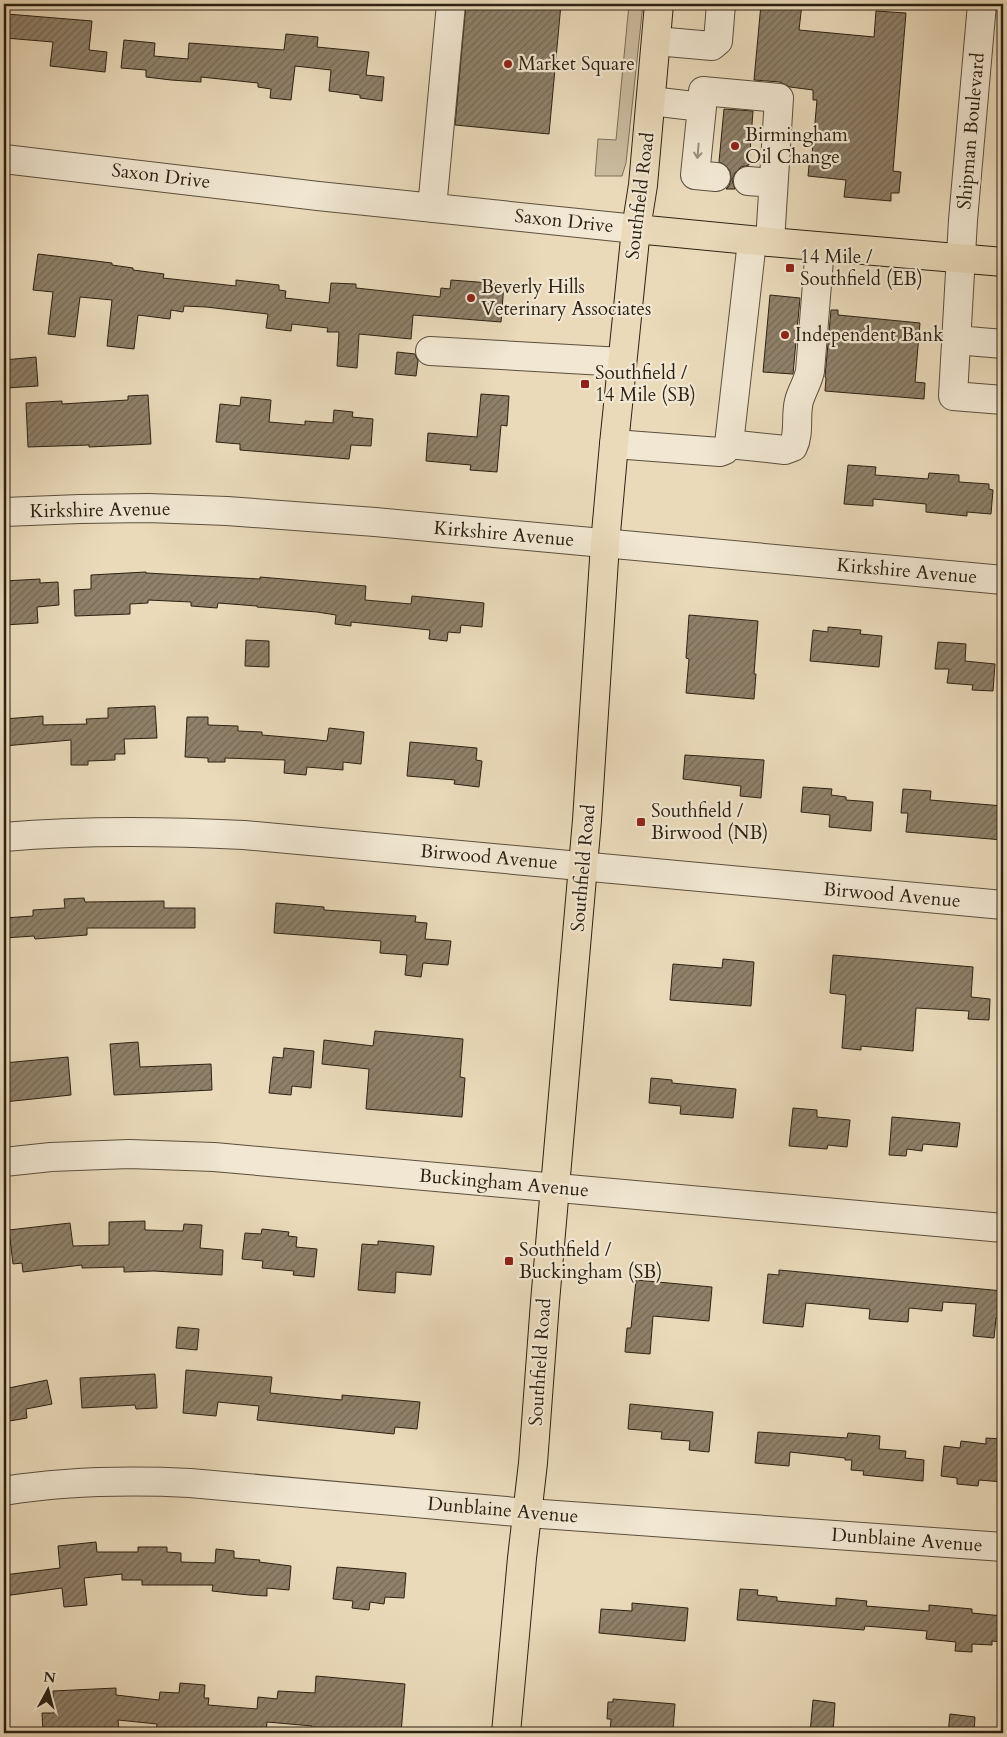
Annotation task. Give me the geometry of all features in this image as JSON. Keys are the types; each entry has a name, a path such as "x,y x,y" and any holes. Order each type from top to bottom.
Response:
{"main road":[{"name":"Southfield Road","path":"506,1733 528,1512 583,866 597,690 605,544 636,229 643,185 659,4"},
{"path":"636,229 761,242 1003,262"}],"street":[{"path":"432,208 451,4"},
{"path":"656,42 712,46 718,42 721,4"},
{"name":"Shipman Boulevard","path":"982,4 961,259 953,396 1003,400"},
{"path":"614,444 720,452 725,450 729,444 761,242 760,182 779,98 703,91 695,175 716,177"},
{"path":"651,101 702,107"},
{"name":"Saxon Drive","path":"4,159 318,196 636,229"},
{"path":"729,444 786,450 793,447 796,441 799,401 810,371 820,247"},
{"path":"956,340 1003,344"},
{"path":"430,350 622,362"},
{"name":"Kirkshire Avenue","path":"4,512 119,508 227,511 374,522 1003,580"},
{"name":"Birwood Avenue","path":"4,837 127,831 244,835 1003,905"},
{"name":"Buckingham Avenue","path":"4,1162 51,1157 129,1154 214,1157 1003,1228"},
{"name":"Dunblaine Avenue","path":"4,1490 64,1483 144,1480 528,1512 1003,1547"}],"shaded area":[{"path":"629,4 643,4 626,163 622,176 595,176 598,139 616,140"}],"building":[{"name":"Market Square","path":"466,4 561,4 549,134 455,125"},
{"path":"761,4 802,4 799,30 874,37 876,11 906,13 893,171 901,172 899,193 891,193 891,201 844,197 846,180 808,176 810,155 812,155 817,100 813,100 813,90 790,87 780,82 754,80"},
{"path":"7,14 92,21 89,50 107,52 105,72 50,66 53,42 5,38"},
{"path":"286,34 318,37 317,47 369,52 366,75 384,77 382,101 360,98 360,95 329,91 331,70 295,66 291,100 270,98 271,89 258,87 258,83 201,77 201,82 171,80 146,77 146,70 121,68 124,40 155,43 154,56 188,59 189,43 284,50"},
{"name":"Birmingham Oil Change","path":"724,109 753,111 749,165 741,167 735,173 732,180 735,189 726,189 731,179 730,171 719,162"},
{"path":"38,254 112,263 112,265 133,268 133,270 164,274 163,278 236,286 236,280 279,285 279,290 286,291 285,298 329,303 331,283 356,284 356,288 440,297 441,288 450,289 451,280 504,284 501,322 413,315 411,339 359,334 357,368 337,366 339,332 327,332 328,328 292,324 291,331 266,328 268,314 206,307 184,306 183,312 171,310 170,319 138,315 134,349 107,346 112,300 80,297 75,337 48,334 53,292 33,290"},
{"name":"Independent Bank","path":"770,295 800,298 793,374 763,372"},
{"path":"831,310 838,310 838,315 920,323 915,382 925,383 924,399 825,391"},
{"path":"397,352 415,354 418,361 416,376 395,374"},
{"path":"36,357 38,386 6,388 4,360"},
{"path":"481,394 509,396 507,426 501,425 497,472 470,470 471,465 426,461 428,433 477,437"},
{"path":"148,395 151,444 28,447 26,403 62,401 62,404 128,400 128,396"},
{"path":"241,397 271,400 269,422 305,425 305,421 333,423 334,410 353,412 352,417 373,419 371,446 351,445 349,459 240,450 240,444 216,442 220,404 240,406"},
{"path":"848,465 876,467 875,475 928,479 929,473 959,475 959,482 989,484 989,489 993,490 991,514 967,512 967,516 926,512 926,504 873,499 873,506 844,504"},
{"path":"146,572 260,579 260,577 366,586 365,600 411,604 412,596 484,603 482,627 461,625 460,633 448,632 447,641 429,639 430,630 351,622 351,626 335,624 336,615 317,612 218,603 217,608 191,606 191,602 148,600 148,603 130,604 130,614 75,616 74,590 91,589 91,575"},
{"path":"40,579 40,583 58,582 59,605 37,607 38,623 4,625 4,581"},
{"path":"689,615 758,621 754,699 686,693 689,659 686,658"},
{"path":"828,627 861,630 860,634 882,636 879,667 810,661 813,630 828,632"},
{"path":"246,640 269,641 269,667 245,666"},
{"path":"938,642 966,644 965,661 995,664 993,691 972,690 973,685 947,683 949,669 935,669"},
{"path":"155,706 157,738 124,739 125,754 115,754 115,760 88,761 88,765 71,765 71,740 4,746 4,719 43,716 43,725 87,724 86,719 108,718 108,708"},
{"path":"187,717 208,717 208,725 238,726 238,731 262,732 262,735 327,741 329,728 364,732 361,764 343,762 343,770 307,767 306,775 284,773 285,760 225,758 225,762 208,762 208,758 185,757"},
{"path":"410,742 477,748 476,760 482,761 479,787 454,784 455,780 407,776"},
{"path":"685,755 764,760 761,798 740,796 741,786 683,779"},
{"path":"803,787 832,789 831,795 846,797 846,800 873,802 871,831 829,827 830,815 801,812"},
{"path":"903,789 931,791 930,800 1003,806 1003,840 906,832 908,813 901,813"},
{"path":"84,898 85,902 164,901 164,908 195,908 195,928 87,928 87,935 35,939 34,936 4,938 4,918 33,916 33,910 65,908 64,899"},
{"path":"276,903 324,907 324,910 416,916 415,922 427,923 425,939 451,941 448,965 423,963 421,977 405,975 407,955 380,953 381,941 274,933"},
{"path":"833,955 973,967 971,997 990,999 989,1020 968,1019 969,1011 916,1008 913,1051 861,1046 861,1050 842,1048 846,995 830,993"},
{"path":"723,959 754,962 751,1006 670,1000 673,964 722,968"},
{"path":"375,1031 463,1039 460,1077 465,1078 462,1117 366,1109 369,1069 322,1064 324,1040 373,1046"},
{"path":"138,1042 140,1067 211,1064 212,1090 114,1095 110,1044"},
{"path":"284,1048 314,1051 311,1088 292,1086 291,1095 269,1093 273,1057 283,1058"},
{"path":"68,1057 71,1095 4,1102 4,1063"},
{"path":"651,1078 672,1080 672,1083 736,1089 733,1118 680,1114 681,1106 649,1103"},
{"path":"793,1108 817,1110 817,1117 850,1120 847,1147 828,1145 827,1149 789,1146"},
{"path":"892,1117 960,1123 957,1147 923,1144 922,1151 907,1149 906,1156 889,1155"},
{"path":"145,1221 145,1230 183,1231 184,1224 202,1225 200,1248 223,1250 222,1275 154,1271 124,1272 124,1267 82,1268 82,1265 23,1272 22,1263 13,1264 9,1230 70,1223 73,1246 109,1245 109,1222"},
{"path":"262,1229 289,1232 288,1236 297,1237 296,1247 317,1249 314,1277 293,1275 294,1271 262,1268 263,1261 242,1259 245,1233 261,1234"},
{"path":"378,1241 434,1246 431,1275 396,1272 395,1293 358,1290 362,1244 378,1245"},
{"path":"779,1270 1003,1291 1003,1319 996,1318 994,1338 973,1336 976,1304 943,1302 942,1311 909,1308 908,1322 869,1319 870,1309 806,1303 803,1327 763,1323 768,1274 779,1275"},
{"path":"636,1280 712,1287 709,1321 653,1316 650,1354 625,1352 627,1328 631,1328"},
{"path":"178,1327 199,1329 197,1350 176,1348"},
{"path":"186,1370 272,1377 270,1393 342,1400 342,1395 420,1402 417,1429 395,1427 394,1434 257,1420 259,1406 218,1402 216,1416 183,1413"},
{"path":"155,1374 157,1408 136,1409 135,1405 82,1408 80,1378"},
{"path":"47,1380 52,1404 26,1409 27,1418 4,1422 4,1389"},
{"path":"630,1404 713,1412 709,1452 689,1450 690,1441 661,1439 662,1432 628,1429"},
{"path":"758,1432 847,1438 848,1433 880,1436 879,1449 906,1451 905,1458 924,1460 923,1481 863,1475 864,1471 851,1470 852,1460 790,1452 789,1466 755,1463"},
{"path":"986,1438 1003,1439 1003,1482 979,1480 978,1486 957,1484 957,1478 941,1476 944,1446 960,1448 961,1441 986,1444"},
{"path":"96,1542 97,1552 138,1552 138,1547 167,1547 167,1552 181,1553 181,1562 215,1563 216,1549 234,1551 234,1558 260,1560 259,1562 291,1566 289,1590 267,1588 267,1596 212,1591 213,1585 142,1585 142,1580 122,1580 122,1574 84,1578 87,1605 64,1607 62,1588 4,1596 4,1575 60,1568 58,1546"},
{"path":"337,1567 406,1573 404,1598 385,1597 384,1604 370,1602 369,1610 352,1608 353,1601 333,1599"},
{"path":"740,1589 758,1590 757,1595 777,1597 777,1601 836,1606 836,1598 867,1601 866,1606 929,1611 929,1605 972,1609 972,1613 1003,1616 1003,1642 992,1641 992,1645 972,1644 972,1652 955,1651 956,1642 926,1639 927,1631 865,1626 864,1630 737,1620"},
{"path":"632,1603 688,1608 685,1641 599,1633 601,1609 632,1611"},
{"path":"316,1676 405,1684 401,1733 311,1733 312,1726 267,1722 266,1733 175,1733 156,1732 157,1724 118,1720 119,1733 100,1733 99,1729 43,1733 42,1713 54,1713 53,1691 116,1688 116,1695 159,1700 160,1692 179,1693 180,1683 205,1685 204,1698 209,1698 208,1705 257,1709 258,1697 277,1699 278,1691 315,1693"},
{"path":"613,1699 675,1704 673,1730 658,1729 658,1733 610,1733 611,1719 607,1719 608,1702 613,1702"},
{"path":"813,1700 835,1703 833,1733 810,1733"},
{"path":"950,1714 975,1717 974,1733 948,1733"}],"place":[{"name":"Market Square","path":"508,64"},
{"name":"Birmingham Oil Change","path":"735,146"},
{"name":"14 Mile / Southfield (EB)","path":"790,268"},
{"name":"Beverly Hills Veterinary Associates","path":"471,298"},
{"name":"Independent Bank","path":"785,335"},
{"name":"Southfield / 14 Mile (SB)","path":"585,384"},
{"name":"Southfield / Birwood (NB)","path":"641,822"},
{"name":"Southfield / Buckingham (SB)","path":"509,1261"}]}
